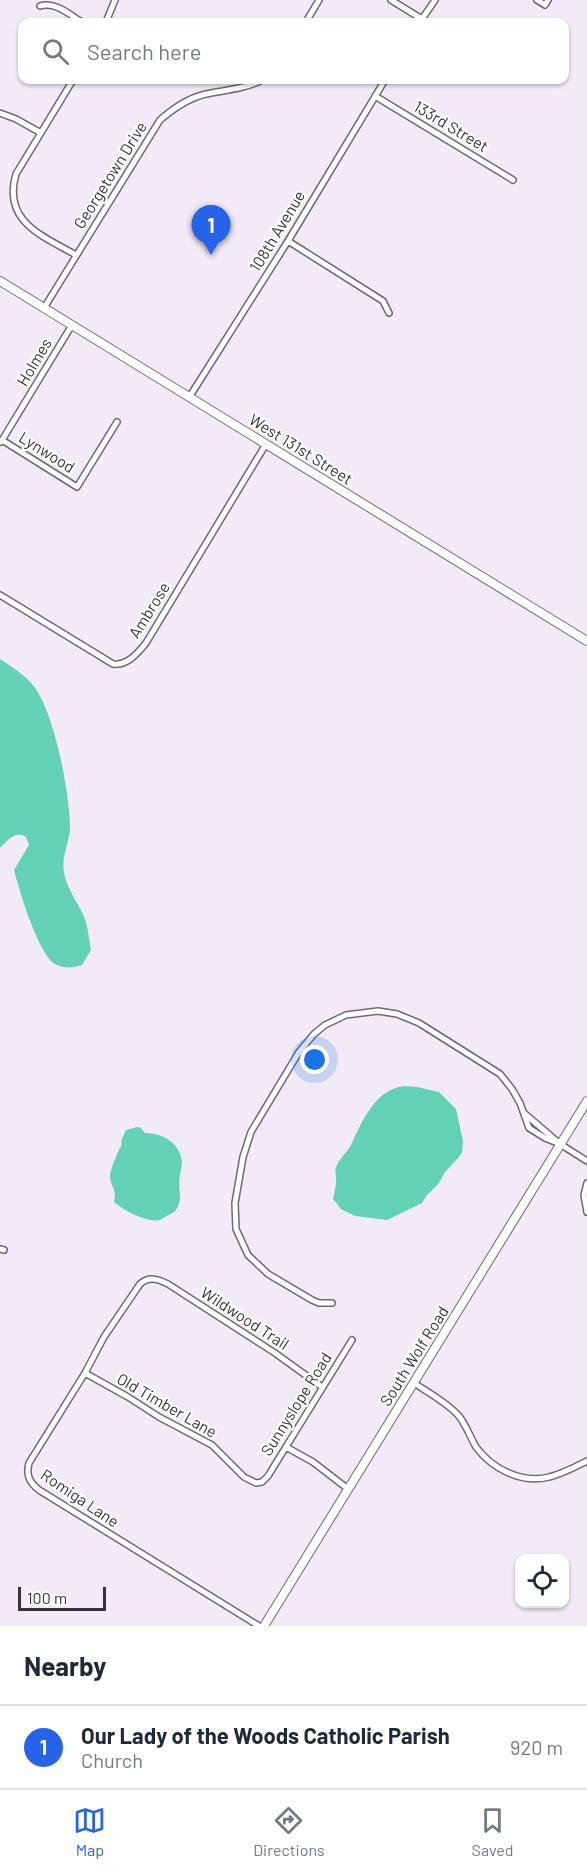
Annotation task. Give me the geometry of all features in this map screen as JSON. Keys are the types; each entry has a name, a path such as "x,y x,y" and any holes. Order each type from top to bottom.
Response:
{"street":[{"path":"108,18 115,0"},
{"path":"308,18 319,0"},
{"path":"391,0 417,18"},
{"path":"423,18 435,0"},
{"path":"537,0 545,5 548,0"},
{"path":"40,6 53,5 75,18"},
{"path":"71,84 16,174 13,186 15,206 24,222 76,255"},
{"name":"Georgetown Drive","path":"44,308 160,120 175,107 195,98 253,84"},
{"name":"108th Avenue","path":"190,396 288,241 382,84"},
{"name":"133rd Street","path":"375,96 513,180"},
{"path":"0,113 41,133"},
{"path":"288,241 383,301 389,313"},
{"name":"West 131st Street","path":"0,281 587,641"},
{"name":"Holmes","path":"1,442 72,325"},
{"name":"Lynwood","path":"1,442 77,487 117,422"},
{"name":"Ambrose","path":"0,595 113,664 128,661 146,643 266,444"},
{"path":"332,1303 319,1303 312,1300 260,1268 243,1247 236,1229 235,1203 251,1132 299,1052 314,1034 337,1018 357,1012 378,1011 408,1018 500,1074 512,1089 522,1111 561,1144 587,1161"},
{"name":"South Wolf Road","path":"264,1626 587,1101"},
{"path":"587,1183 584,1195 587,1212"},
{"name":"Romiga Lane","path":"149,1278 140,1284 104,1338 29,1463 28,1478 33,1485 259,1626"},
{"name":"Wildwood Trail","path":"149,1278 168,1284 275,1353 322,1387"},
{"name":"Sunnyslope Road","path":"262,1482 352,1340"},
{"name":"Old Timber Lane","path":"85,1373 212,1445 244,1477 256,1483 262,1482"},
{"path":"414,1383 457,1414 476,1447 492,1464 507,1472 531,1478 547,1478 587,1461"},
{"path":"286,1447 313,1462 348,1489"}],"shaded area":[{"path":"0,659 24,676 35,688 55,736 64,776 70,829 64,873 85,919 91,950 79,966 65,967 55,964 36,936 14,870 29,845 26,837 15,836 0,848"},
{"path":"404,1086 439,1092 456,1109 463,1141 462,1152 422,1203 387,1220 355,1216 341,1209 333,1199 336,1167 371,1107 385,1093"},
{"path":"137,1127 145,1133 169,1140 177,1149 182,1161 179,1203 174,1212 160,1220 142,1218 114,1202 111,1170 126,1130"}],"place":[{"name":"Our Lady of the Woods Catholic Parish","path":"211,255"}]}
